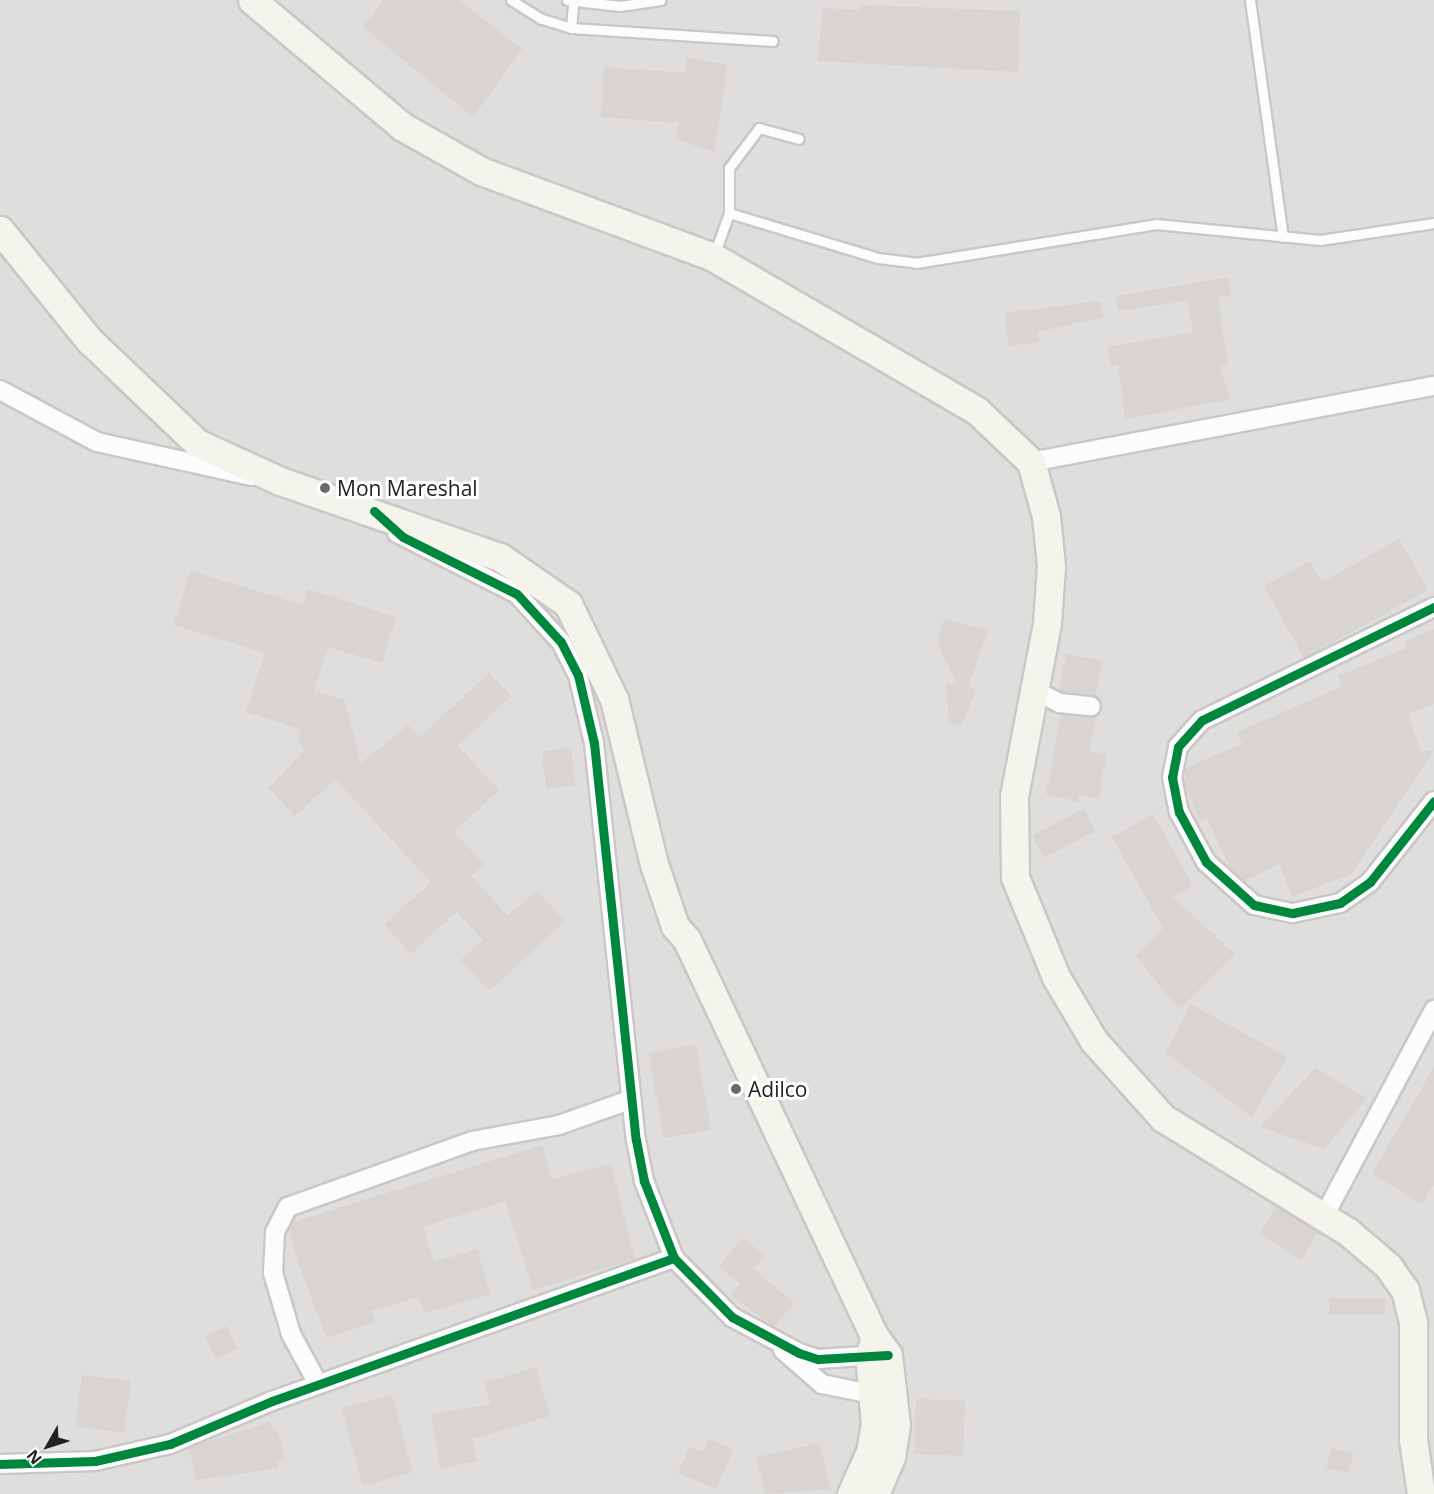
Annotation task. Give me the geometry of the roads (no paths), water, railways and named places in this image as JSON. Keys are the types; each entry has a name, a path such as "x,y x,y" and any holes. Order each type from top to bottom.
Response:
{"main road":[{"path":"252,0 394,120 440,149 481,171 713,257 976,410 1031,462 1041,487 1051,566 1036,691 1014,796 1016,877 1056,977 1094,1041 1163,1118 1324,1216 1388,1266 1411,1303 1413,1439 1421,1494"},
{"path":"0,230 40,286 147,401 197,443 280,481 381,513 451,524 524,550 574,599 627,688 689,924 687,940 877,1349 891,1457 875,1494"},
{"path":"851,1494 870,1452 883,1396"}],"street":[{"path":"1031,462 1434,386"},
{"path":"0,390 97,442 158,459 280,481"},
{"path":"381,513 403,537 517,594 561,642 578,675 594,743 632,1099 644,1181 674,1258 732,1317 773,1340 818,1359 877,1349"},
{"path":"1434,607 1216,711 1178,747 1172,777 1179,812 1206,862 1254,905 1293,913 1340,903 1370,882 1434,801"},
{"path":"1036,691 1060,703 1091,706"},
{"path":"1324,1216 1434,1010"},
{"path":"318,1384 291,1334 273,1273 275,1232 288,1207 472,1141 559,1125 632,1099"},
{"path":"0,1464 26,1467 132,1456 318,1384 674,1258"},
{"path":"773,1340 822,1384 883,1396"}],"lane":[{"path":"511,0 542,19 572,28 773,41"},
{"path":"572,28 570,2 661,0"},
{"path":"1250,0 1283,237"},
{"path":"713,257 729,213 729,168 759,128 799,139"},
{"path":"729,213 878,258 916,263 1156,224 1320,240 1434,223"}],"place":[{"name":"Mon Mareshal","path":"325,488"},
{"name":"Adilco","path":"736,1089"}]}
